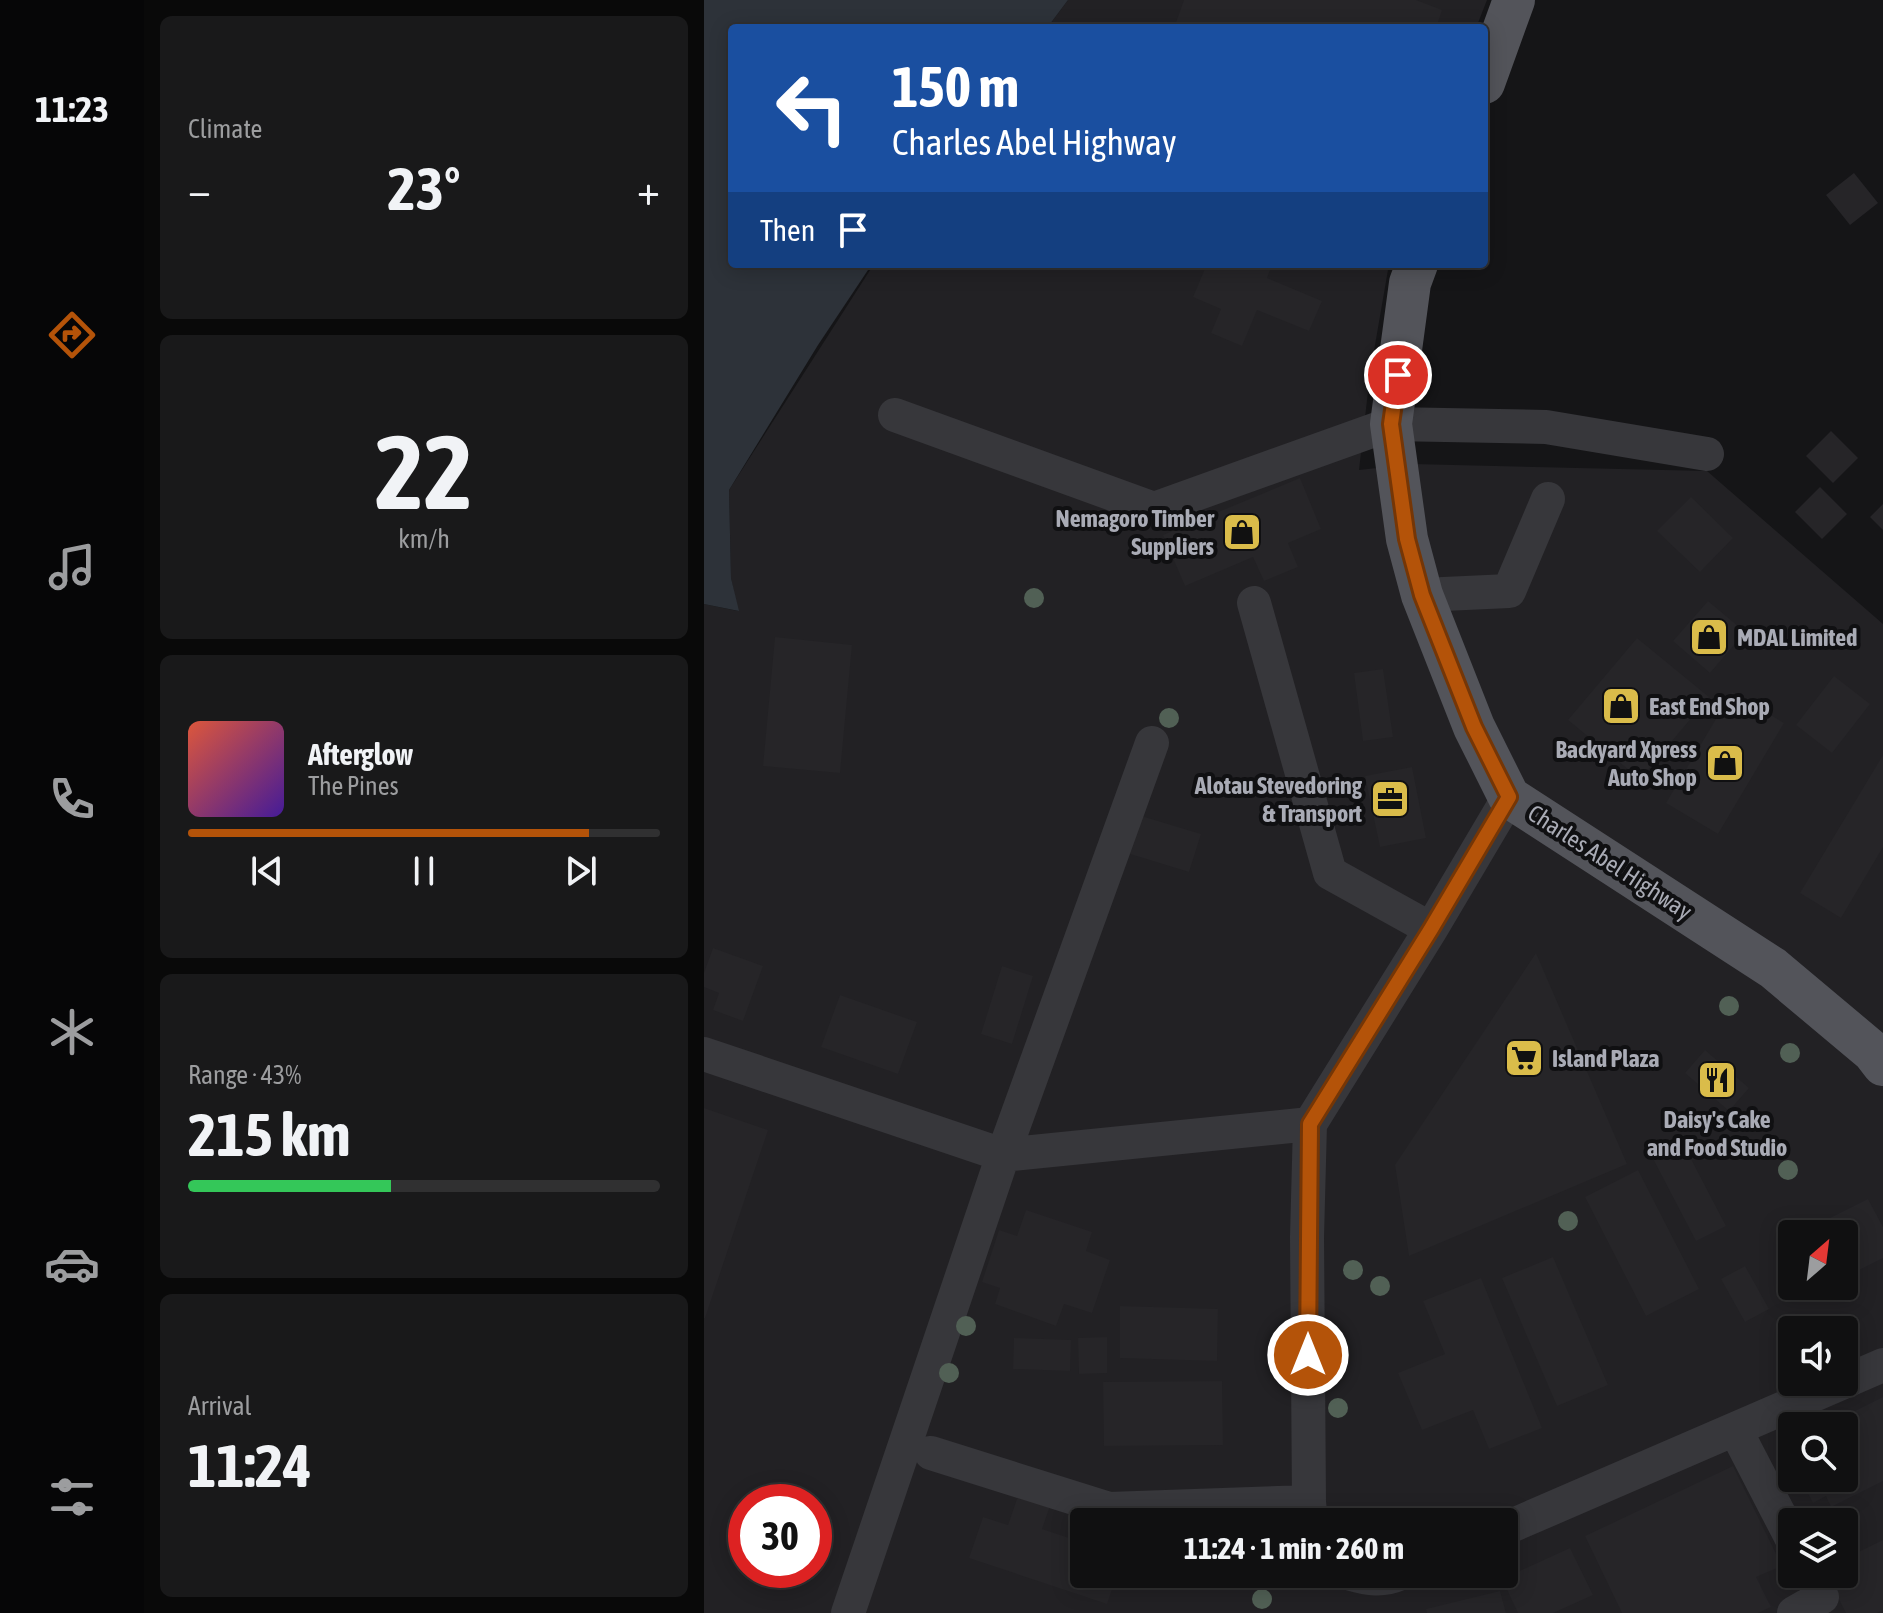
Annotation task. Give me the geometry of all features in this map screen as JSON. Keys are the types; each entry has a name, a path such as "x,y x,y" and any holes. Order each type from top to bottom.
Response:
{"main road":[{"path":"1488,72 1514,0"},
{"name":"Charles Abel Highway","path":"1416,268 1410,283 1391,424 1407,539 1422,595 1474,727 1509,797 1773,968 1880,1053"}],"street":[{"path":"895,415 1154,509 1391,424 1546,427 1707,454"},
{"path":"1422,595 1509,591 1548,499"},
{"path":"1254,603 1330,873 1431,929"},
{"path":"848,1613 1003,1155 1152,743"},
{"path":"1310,1508 1307,1237 1310,1124 1509,797"},
{"path":"704,1054 1003,1155 1310,1124"},
{"path":"1518,1523 1883,1365"},
{"path":"1735,1429 1778,1512"},
{"path":"931,1453 1106,1508"},
{"path":"1794,1613 1822,1597 1817,1588"}],"shaded area":[{"path":"704,0 1068,0 1050,24 728,24 728,268 869,268 729,490 731,578 739,611 704,604"},
{"path":"1068,0 1487,0 1478,24 1050,24"},
{"path":"871,268 1388,268 1370,374 1359,470 1413,464 1707,471 1883,624 1883,1613 704,1613 704,604 738,611 731,578 729,490"}],"building":[{"path":"1184,0 1416,0 1442,10 1437,24 1175,24"},
{"path":"1854,173 1878,203 1850,225 1826,195"},
{"path":"1205,268 1271,268 1267,278 1322,301 1309,331 1257,310 1242,346 1211,333 1221,309 1193,297"},
{"path":"1831,431 1858,458 1833,483 1806,456"},
{"name":"Nemagoro Timber Suppliers","path":"1300,478 1321,529 1288,543 1298,567 1264,581 1253,557 1185,586 1163,535"},
{"path":"1820,487 1847,514 1822,539 1795,512"},
{"path":"1691,497 1733,538 1700,572 1657,531"},
{"path":"1883,504 1883,530 1870,517"},
{"name":"MDAL Limited","path":"1708,601 1745,632 1710,673 1673,641"},
{"path":"775,637 852,645 840,773 763,766"},
{"path":"1637,638 1709,697 1640,779 1568,720"},
{"path":"1383,669 1393,737 1363,741 1354,673"},
{"path":"1834,676 1870,704 1832,753 1796,725"},
{"name":"Backyard Xpress Auto Shop","path":"1732,692 1784,723 1718,834 1666,803"},
{"path":"1883,755 1883,847 1841,918 1800,893"},
{"path":"1412,767 1426,838 1380,847 1365,776"},
{"path":"1138,815 1201,834 1189,872 1127,853"},
{"path":"713,948 763,966 743,1021 713,1010 719,993 704,987 704,973"},
{"name":"Island Plaza","path":"1536,953 1627,1164 1409,1256 1395,1165"},
{"path":"1002,966 1033,976 1012,1044 981,1034"},
{"path":"840,995 917,1022 898,1074 821,1047"},
{"name":"Daisy's Cake and Food Studio","path":"1705,1050 1749,1088 1729,1111 1685,1073"},
{"path":"704,1108 768,1130 705,1318 704,1318"},
{"path":"1679,1136 1726,1226 1696,1241 1649,1151"},
{"path":"1638,1170 1699,1289 1646,1316 1585,1197"},
{"path":"1868,1199 1883,1227 1883,1258 1858,1270 1858,1220 1830,1218"},
{"path":"1026,1210 1092,1232 1086,1251 1110,1260 1092,1313 1064,1304 1056,1326 995,1304 1000,1288 982,1282 999,1230 1017,1236"},
{"path":"1553,1257 1608,1385 1557,1406 1502,1278"},
{"path":"1745,1266 1769,1309 1745,1322 1721,1279"},
{"path":"1481,1278 1542,1428 1489,1449 1473,1410 1422,1430 1398,1373 1445,1354 1423,1301"},
{"path":"1120,1306 1218,1309 1217,1361 1120,1358"},
{"path":"1107,1337 1107,1373 1079,1374 1078,1338"},
{"path":"1014,1338 1071,1340 1070,1371 1013,1369"},
{"path":"1222,1381 1223,1445 1104,1446 1103,1382"},
{"path":"1883,1397 1883,1481 1831,1507 1826,1496 1813,1503 1807,1492 1858,1492 1858,1412 1853,1412"},
{"path":"1733,1466 1778,1558 1778,1568 1756,1577 1771,1607 1758,1613 1622,1613 1585,1536"},
{"path":"1018,1496 1050,1506 1042,1529 1070,1538 1070,1588 1112,1588 1107,1604 969,1558 983,1517 1008,1525"},
{"path":"1883,1540 1883,1610 1877,1613 1846,1613 1833,1588 1858,1588 1858,1552"},
{"path":"1570,1548 1593,1595 1553,1613 1518,1613 1506,1588 1518,1588 1518,1572"},
{"path":"1500,1591 1506,1613 1427,1613 1426,1609"}],"place":[{"name":"Nemagoro Timber Suppliers","path":"1242,532"},
{"name":"MDAL Limited","path":"1709,637"},
{"name":"East End Shop","path":"1621,706"},
{"name":"Backyard Xpress Auto Shop","path":"1725,763"},
{"name":"Alotau Stevedoring & Transport","path":"1390,799"},
{"name":"Island Plaza","path":"1524,1058"},
{"name":"Daisy's Cake and Food Studio","path":"1717,1080"}],"route":[{"path":"1308,1355 1310,1124 1509,797 1474,727 1422,595 1407,539 1391,424 1398,375"}]}
